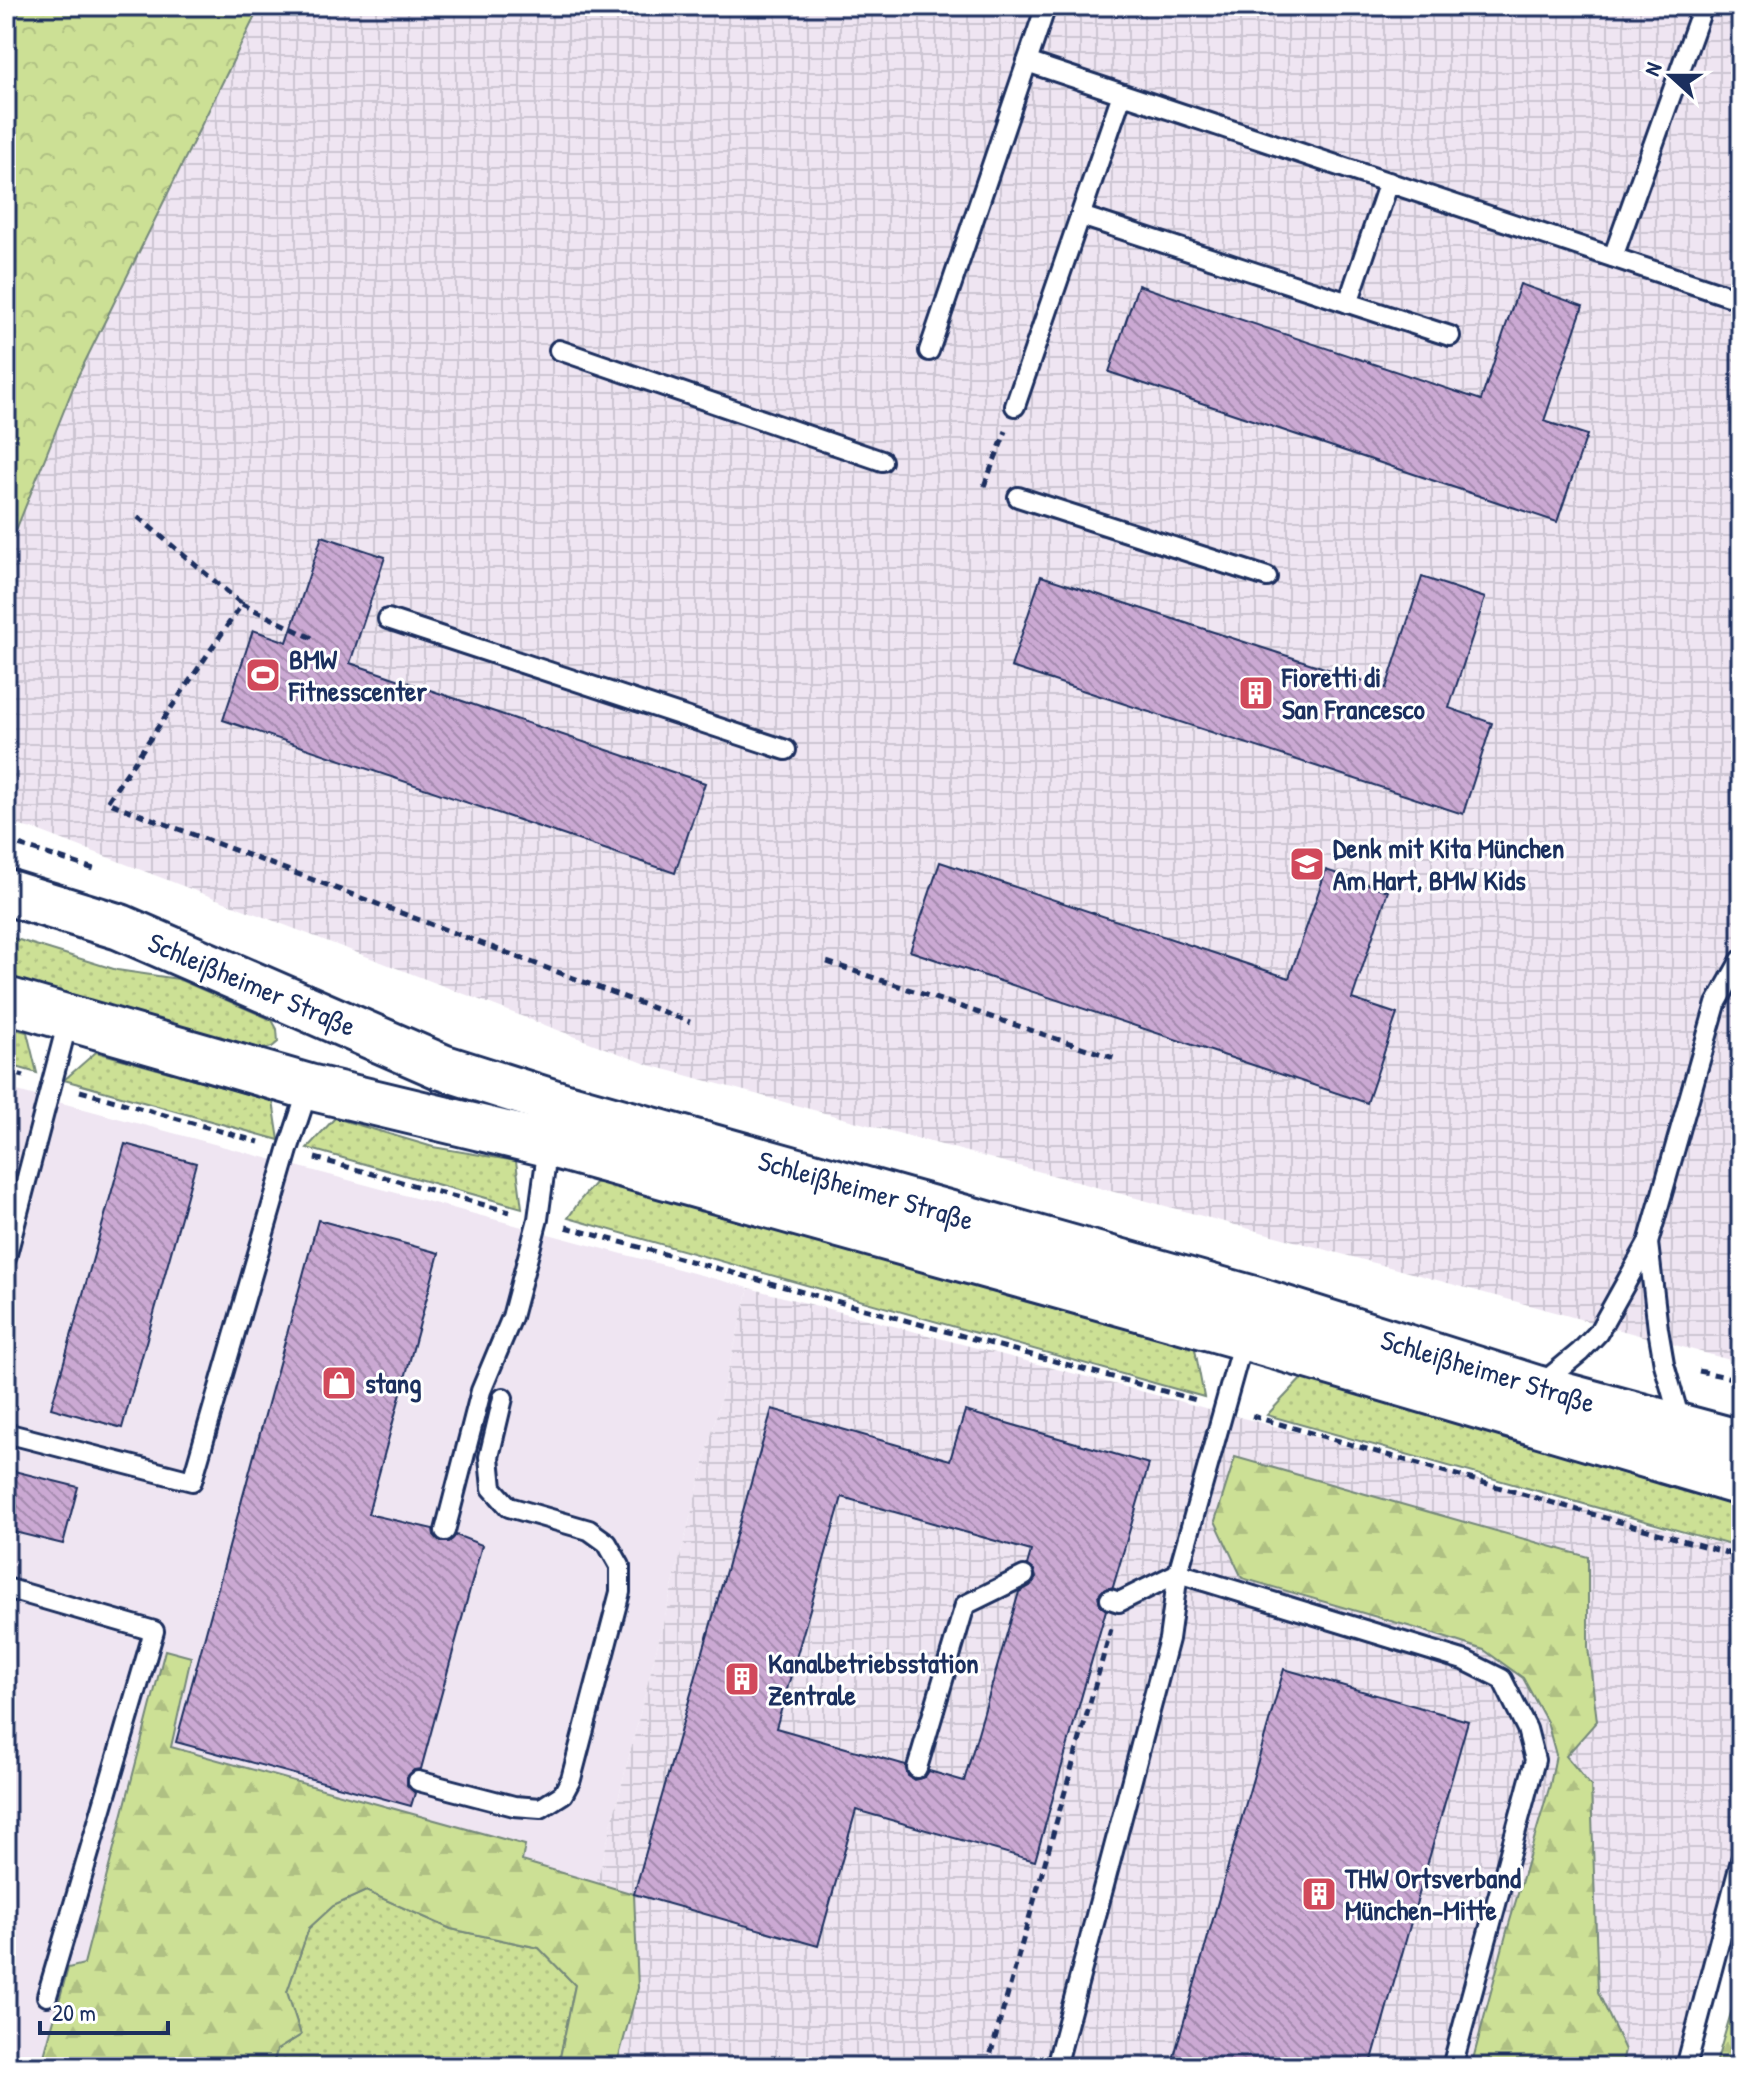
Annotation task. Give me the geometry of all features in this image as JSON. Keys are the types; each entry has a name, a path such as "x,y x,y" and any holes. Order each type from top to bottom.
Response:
{"main road":[{"name":"Schleißheimer Straße","path":"6,892 120,927 442,1067 554,1124"},
{"name":"Schleißheimer Straße","path":"6,1000 309,1087 554,1124 1249,1318 1536,1388 1741,1443"},
{"name":"Schleißheimer Straße","path":"1249,1318 1741,1483"}],"lane":[{"path":"929,351 1046,6"},
{"path":"1613,257 1703,6"},
{"path":"1027,62 1741,300"},
{"path":"1015,406 1122,94"},
{"path":"1348,303 1389,182"},
{"path":"1081,216 1450,336"},
{"path":"559,350 882,461"},
{"path":"1018,497 1267,577"},
{"path":"388,619 786,750"},
{"path":"1536,1388 1598,1333 1648,1243 1716,1004 1741,960"},
{"path":"6,1258 69,1017"},
{"path":"6,1433 192,1481 309,1087"},
{"path":"445,1531 481,1391 512,1317 538,1219 554,1124"},
{"path":"1648,1243 1664,1364 1682,1427"},
{"path":"1056,2067 1169,1639 1178,1573 1249,1318"},
{"path":"418,1781 514,1806 541,1808 563,1794 571,1779 620,1592 620,1566 607,1543 589,1530 509,1507 492,1488 489,1457 503,1398"},
{"path":"1114,1600 1178,1573 1466,1661 1502,1679 1527,1729 1535,1760 1452,2067"},
{"path":"917,1768 965,1605 1024,1576"},
{"path":"6,1588 154,1631 47,1996"},
{"path":"1686,2067 1741,1860"}],"path":[{"path":"984,486 1015,406"},
{"path":"138,517 242,604 312,638"},
{"path":"242,604 107,802 690,1022"},
{"path":"6,841 108,874"},
{"path":"827,962 1114,1058"},
{"path":"6,1071 436,1193 1223,1407 1741,1557"},
{"path":"1664,1364 1741,1380"},
{"path":"987,2067 1114,1600"}],"shaded area":[{"path":"260,6 1741,6 1741,1363 649,1065 37,830 6,823 6,555 77,378"},
{"path":"6,1088 749,1288 595,1889 173,2067 6,2067"},
{"path":"749,1288 1741,1549 1741,1822 1677,2067 173,2067 595,1889"}],"green space":[{"path":"6,6 260,6 77,378 6,555"},
{"path":"6,936 117,970 178,979 272,1020 277,1029 278,1042 263,1049 6,980"},
{"path":"6,1027 27,1032 37,1073 6,1064"},
{"path":"96,1052 273,1101 279,1140 64,1080"},
{"path":"335,1118 433,1147 516,1161 522,1208 307,1148"},
{"path":"613,1181 1194,1344 1204,1397 568,1218 595,1183"},
{"path":"1305,1375 1741,1498 1741,1548 1267,1415"},
{"path":"1235,1457 1588,1557 1588,1647 1597,1721 1566,1756 1591,1786 1598,1992 1625,2050 1621,2067 1471,2067 1550,1785 1556,1755 1547,1722 1523,1678 1484,1650 1242,1578 1215,1521"},
{"path":"165,1650 191,1657 171,1747 525,1845 522,1861 634,1894 638,1988 616,2067 558,2067 575,1985 539,1948 451,1929 366,1891 333,1906 309,1928 287,1992 301,2035 277,2050 272,2067 41,2067 68,1968 84,1964"},
{"path":"366,1891 451,1929 539,1948 575,1985 558,2067 272,2067 277,2050 301,2035 287,1992 309,1928 333,1906"},
{"path":"1741,1979 1741,2067 1715,2067"}],"building":[{"path":"1520,284 1583,306 1544,421 1587,435 1557,522 1109,372 1138,285 1481,400"},
{"path":"322,536 385,557 350,663 705,783 675,873 223,720 253,630 287,642"},
{"name":"Fioretti di San Francesco","path":"1041,576 1386,688 1422,577 1485,598 1449,708 1492,723 1463,814 1011,667"},
{"path":"940,862 1289,978 1326,870 1388,891 1352,999 1397,1014 1367,1103 910,951"},
{"path":"125,1144 196,1163 122,1428 51,1408"},
{"name":"stang","path":"318,1220 439,1253 368,1514 433,1529 441,1542 449,1542 456,1535 482,1545 421,1769 414,1770 407,1777 407,1785 415,1793 411,1806 176,1742"},
{"name":"Kanalbetriebsstation Zentrale","path":"772,1409 950,1460 965,1411 1149,1464 1113,1587 1103,1590 1098,1596 1106,1610 1035,1861 856,1810 818,1946 634,1894","holes":["842,1497 1031,1551 1027,1565 1034,1570 1036,1578 1019,1592 964,1781 929,1771 925,1777 914,1780 908,1776 906,1765 776,1728"]},
{"path":"6,1469 78,1487 63,1544 6,1530"},
{"name":"THW Ortsverband München-Mitte","path":"1284,1669 1468,1721 1370,2067 1171,2067"}],"place":[{"name":"BMW Fitnesscenter","path":"263,675"},
{"name":"Fioretti di San Francesco","path":"1256,693"},
{"name":"Denk mit Kita München Am Hart, BMW Kids","path":"1307,864"},
{"name":"stang","path":"339,1383"},
{"name":"Kanalbetriebsstation Zentrale","path":"742,1679"},
{"name":"THW Ortsverband München-Mitte","path":"1319,1894"}]}
